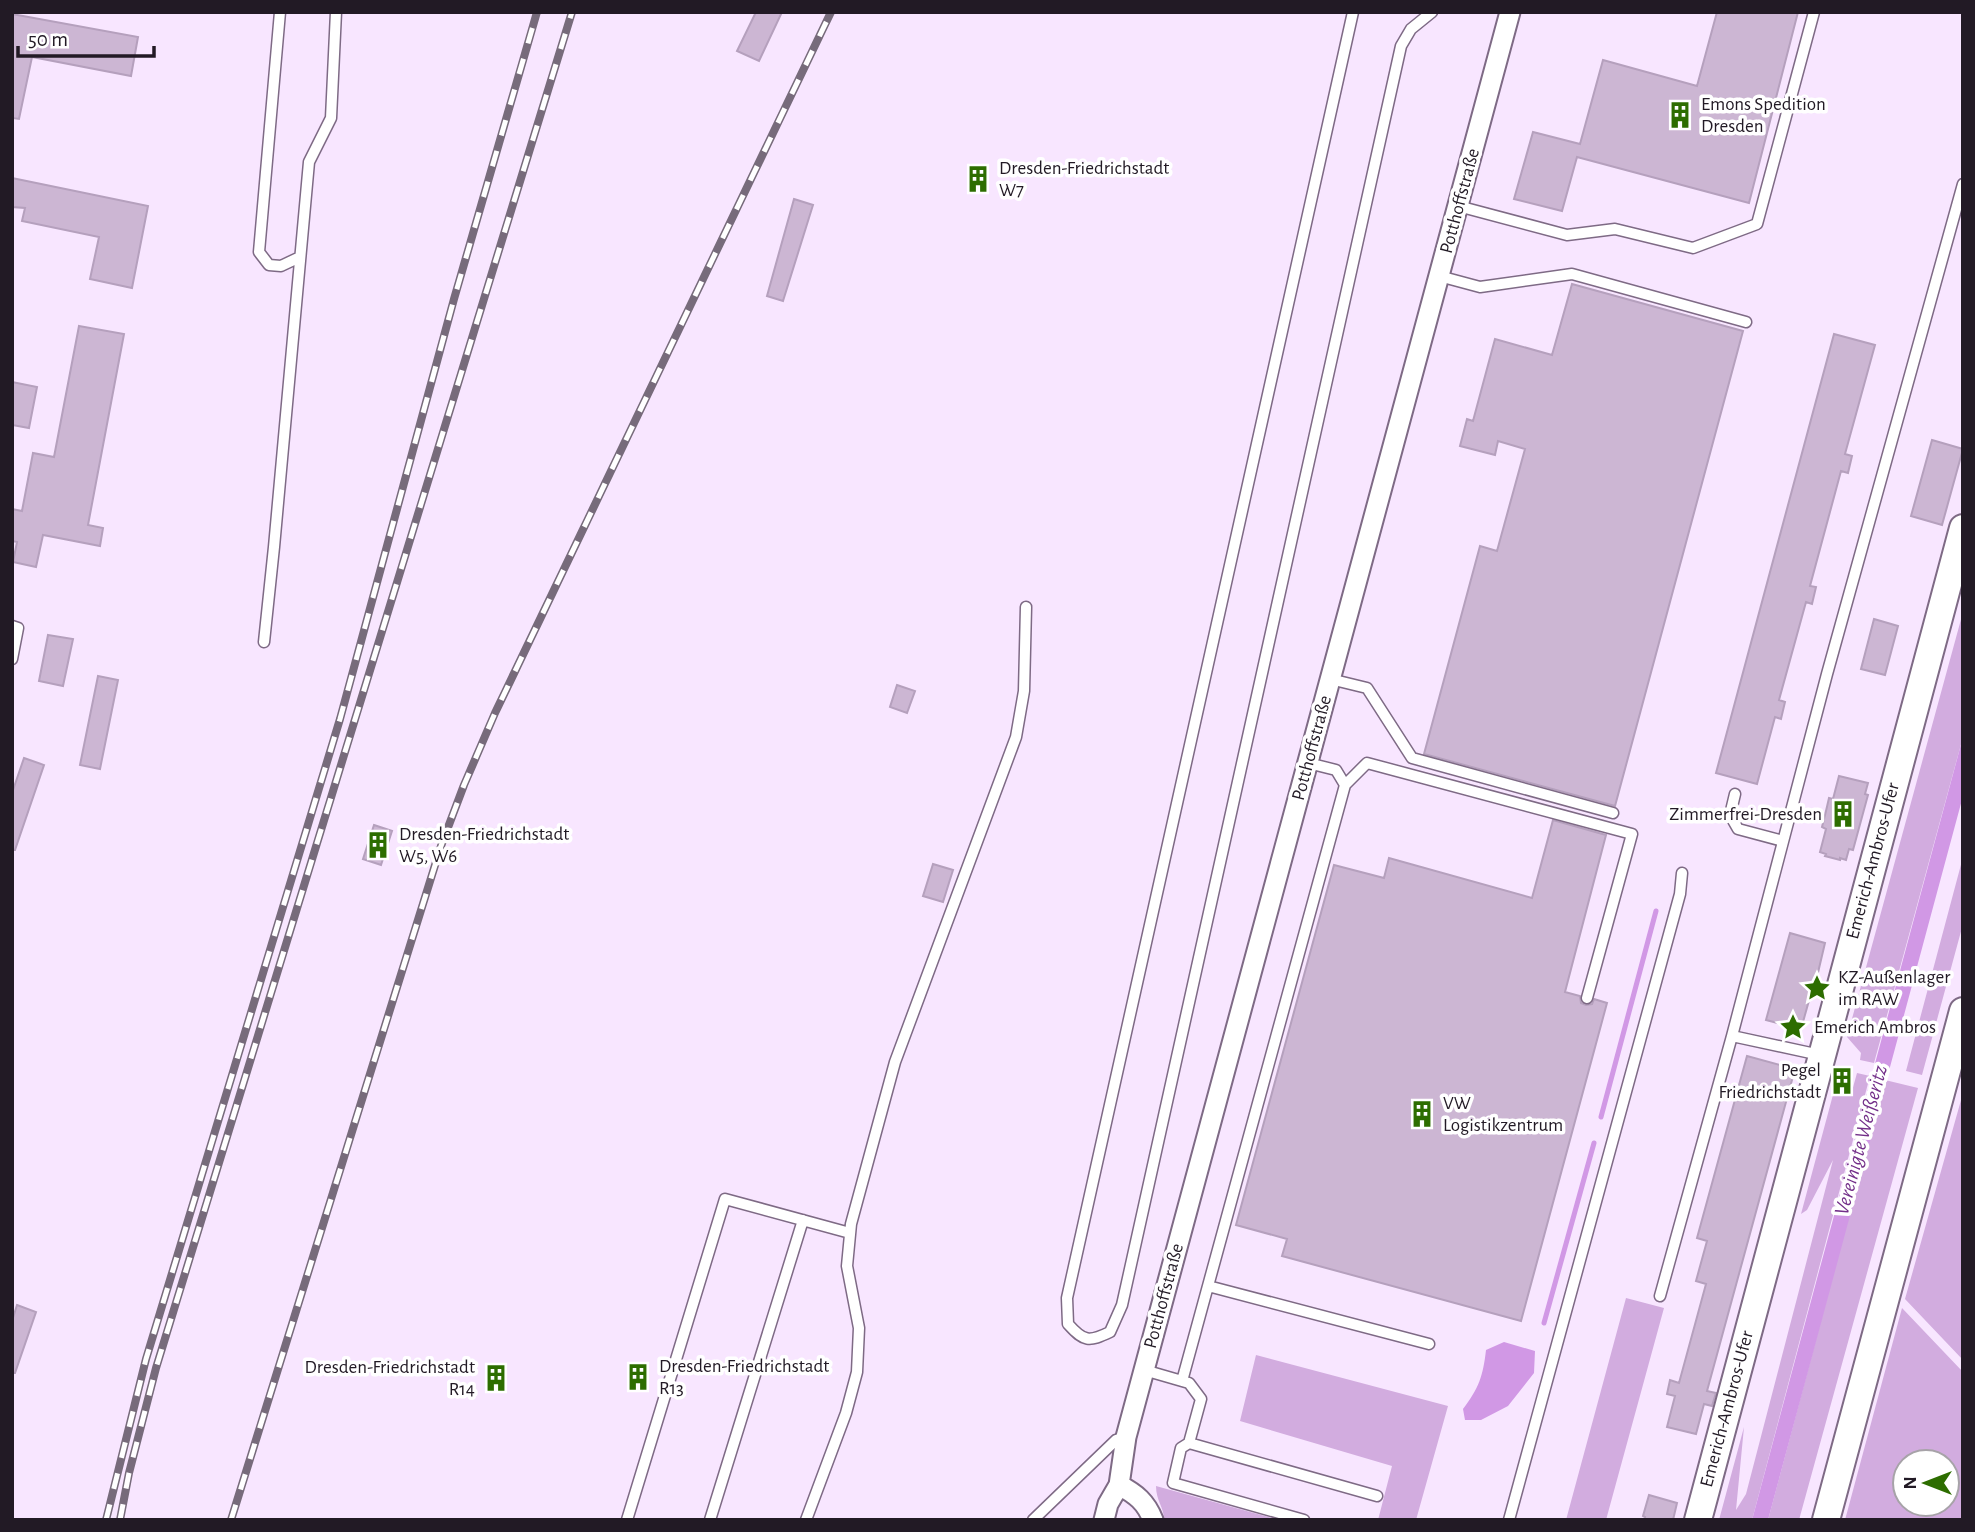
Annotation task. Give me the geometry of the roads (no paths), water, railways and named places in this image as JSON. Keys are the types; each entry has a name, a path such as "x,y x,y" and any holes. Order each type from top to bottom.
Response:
{"main road":[{"name":"Emerich-Ambros-Ufer","path":"1698,1520 1963,528"},
{"path":"1826,1520 1963,1011"}],"street":[{"name":"Potthoffstraße","path":"1104,1520 1108,1504 1119,1485 1126,1437 1510,12"},
{"path":"1119,1485 1146,1504 1153,1520"}],"lane":[{"path":"280,12 259,253 269,265 281,266 300,257"},
{"path":"264,642 309,162 331,118 336,12"},
{"path":"1353,12 1067,1298 1068,1324 1080,1337 1095,1340 1110,1332 1122,1305 1401,46 1411,29 1432,12"},
{"path":"1458,206 1567,235 1615,229 1693,248 1757,224 1814,12"},
{"path":"1660,1296 1963,184"},
{"path":"1439,276 1480,287 1572,274 1746,322"},
{"path":"806,1520 846,1413 858,1372 859,1328 847,1266 850,1233 895,1062 1016,737 1024,691 1026,607"},
{"path":"12,626 18,628 12,659"},
{"path":"1331,679 1367,688 1412,758 1613,813"},
{"path":"1308,763 1336,770 1345,785"},
{"path":"1182,1381 1345,785 1367,763 1632,834 1587,998"},
{"path":"1735,794 1730,815 1738,830 1783,841"},
{"path":"1509,1520 1677,907 1682,873"},
{"path":"1732,1036 1821,1056"},
{"path":"627,1520 725,1199 850,1233"},
{"path":"710,1520 803,1220"},
{"path":"1208,1286 1429,1344"},
{"path":"1144,1370 1189,1383 1201,1399 1189,1443 1181,1448 1173,1483 1304,1520"},
{"path":"1033,1520 1116,1440 1126,1437"},
{"path":"1189,1443 1377,1496"}],"water":[{"name":"Vereinigte Weißeritz","path":"1963,737 1963,796 1768,1520 1752,1520"},
{"path":"1504,1342 1535,1351 1534,1373 1508,1406 1481,1420 1465,1420 1463,1409 1479,1381 1486,1350"}],"waterway":[{"path":"1601,1117 1656,911"},
{"path":"1544,1323 1594,1143"}],"railway":[{"path":"106,1520 146,1359 340,719 454,299 537,12"},
{"path":"120,1520 156,1368 572,12"},
{"path":"231,1520 441,846 464,785 495,713 831,12"}],"place":[{"name":"Emons Spedition Dresden","path":"1680,115"},
{"name":"Dresden-Friedrichstadt W7","path":"978,179"},
{"name":"Zimmerfrei-Dresden","path":"1843,814"},
{"name":"Dresden-Friedrichstadt W5, W6","path":"378,845"},
{"name":"KZ-Außenlager im RAW","path":"1817,988"},
{"name":"Emerich Ambros","path":"1793,1027"},
{"name":"Pegel Friedrichstadt","path":"1842,1081"},
{"name":"VW Logistikzentrum","path":"1422,1114"},
{"name":"Dresden-Friedrichstadt R13","path":"638,1377"},
{"name":"Dresden-Friedrichstadt R14","path":"496,1378"}]}
